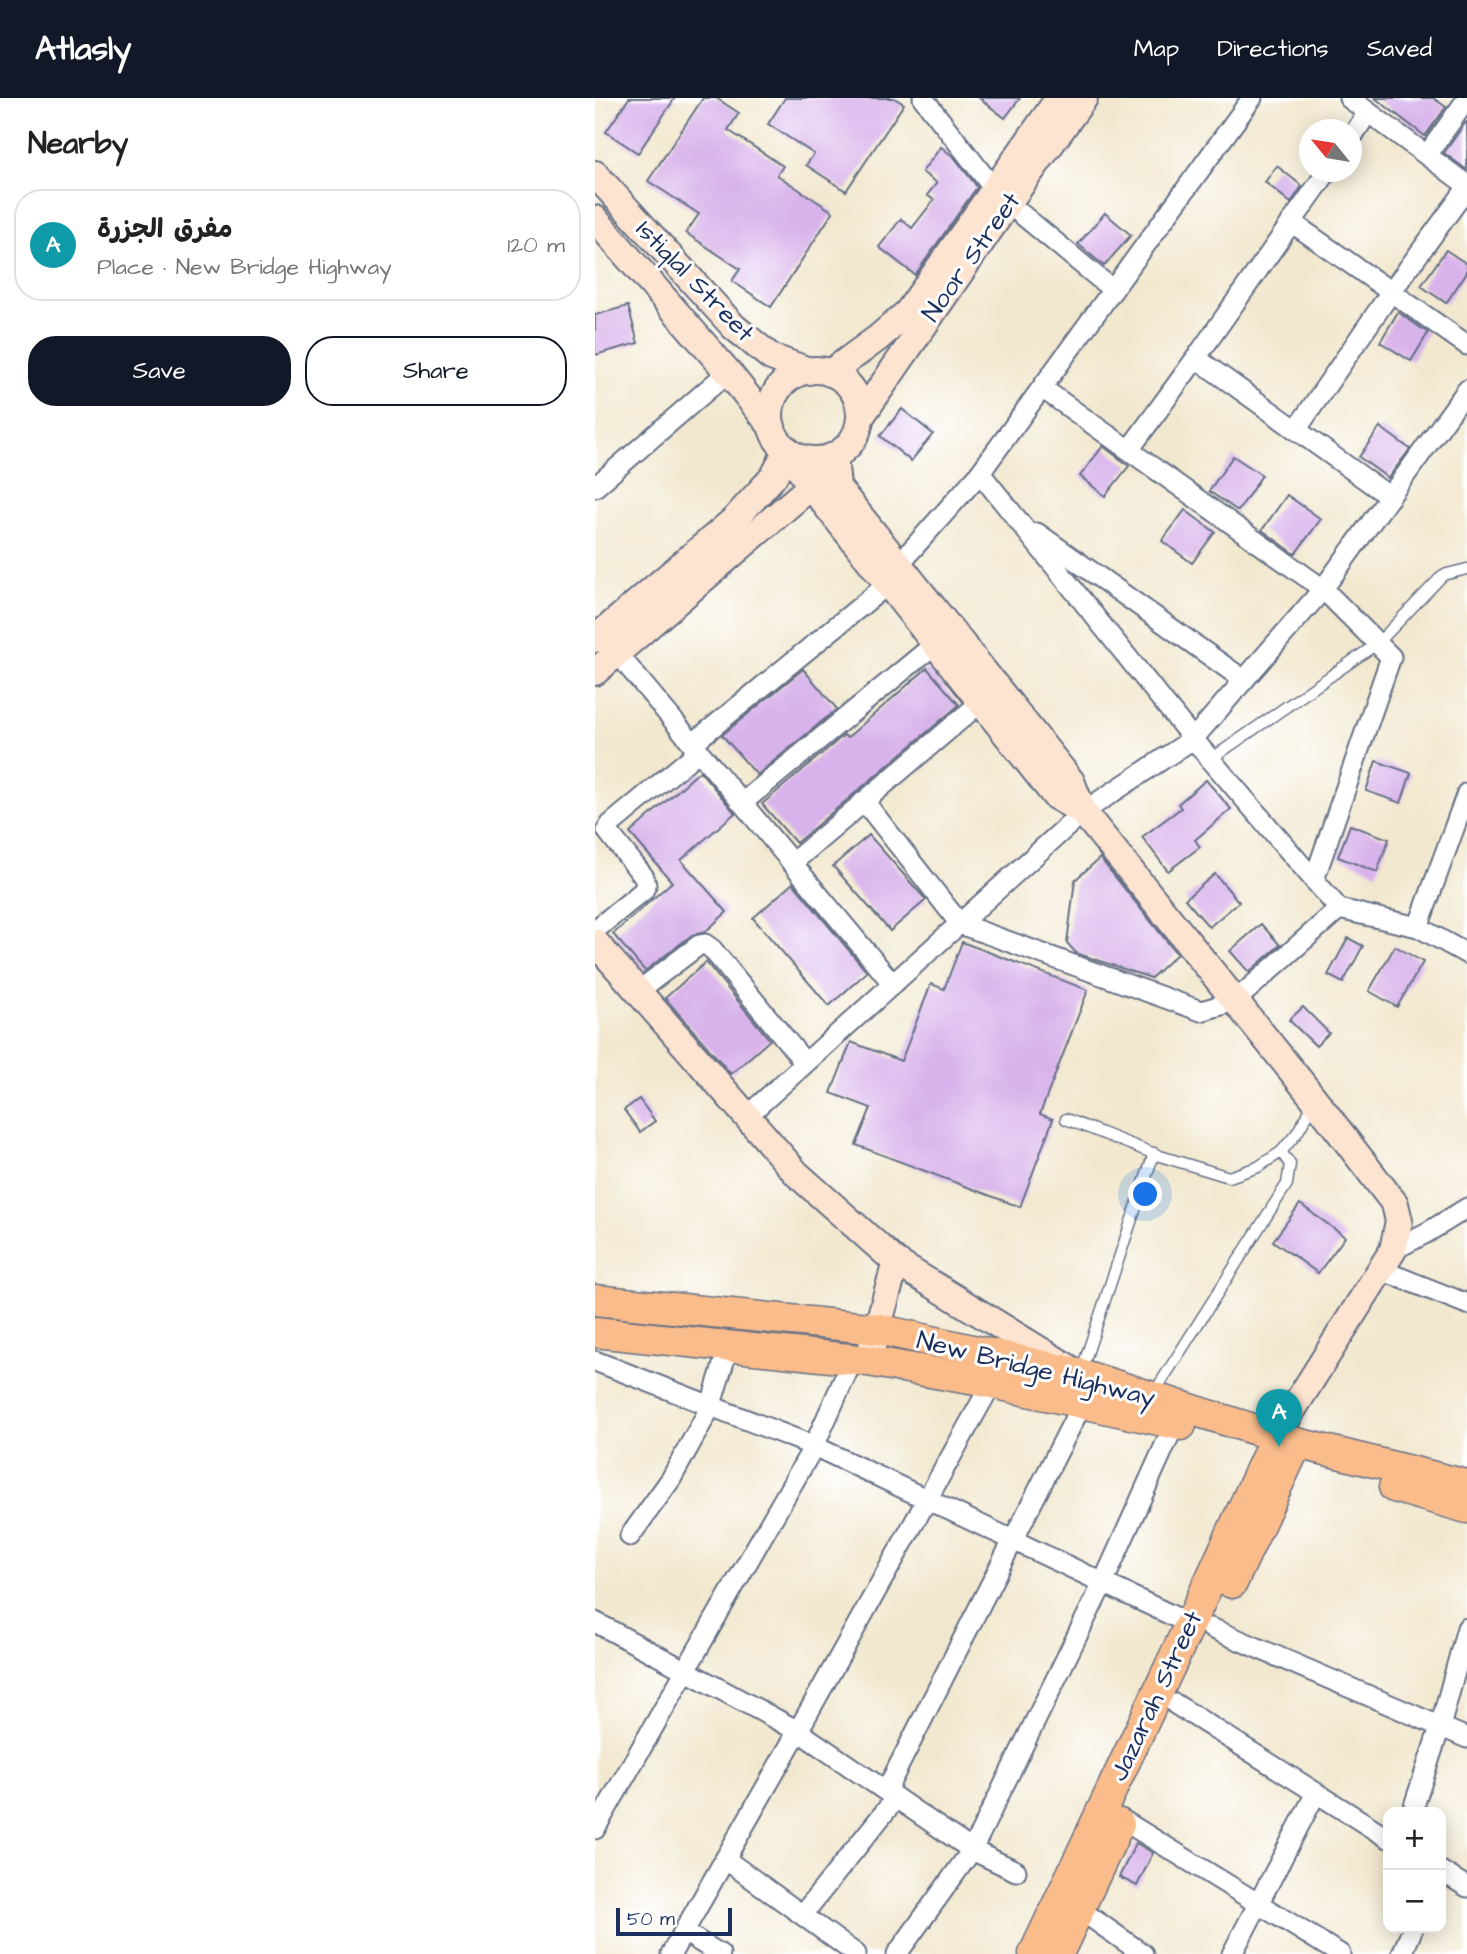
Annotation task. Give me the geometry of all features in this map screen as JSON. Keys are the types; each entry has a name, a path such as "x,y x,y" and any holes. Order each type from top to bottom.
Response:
{"main road":[{"name":"New Bridge Highway","path":"595,1300 878,1329 1080,1374 1151,1397 1283,1447 1467,1508"},
{"name":"New Bridge Highway","path":"596,1349 729,1345 860,1360 992,1383 1467,1485"},
{"name":"Jazarah Street","path":"1034,1954 1201,1626 1283,1447"},
{"name":"Jazarah Street","path":"1058,1954 1175,1704 1201,1626"}],"street":[{"path":"923,98 1001,196 1113,290"},
{"name":"Noor Street","path":"860,418 1001,196 1059,98"},
{"name":"Noor Street","path":"819,372 878,338 908,312 1084,98"},
{"path":"595,930 643,891 646,885 644,877 607,830 611,824 893,574 980,473 1252,98"},
{"path":"1296,430 1467,187 1349,98"},
{"path":"1427,155 1467,99"},
{"path":"1362,122 1369,112"},
{"name":"Istiqlal Street","path":"595,174 734,327 771,357 819,372"},
{"path":"1129,450 1320,182"},
{"name":"Istiqlal Street","path":"595,219 728,372 772,427"},
{"path":"1291,222 1467,345"},
{"path":"1196,358 1390,497"},
{"path":"595,486 728,372"},
{"path":"595,672 810,486 834,456 852,441 860,418 858,404 843,380 819,372 795,376 782,385 772,405 772,427 775,436 810,486 893,574 1071,781 1083,812 1312,1096 1395,1204 1399,1221 1387,1260 1283,1447"},
{"path":"1042,388 1323,589 1391,657 1314,880"},
{"path":"747,1116 1083,812 1193,739 1323,589 1467,390"},
{"path":"787,450 809,460 834,456"},
{"path":"595,639 734,520 774,476 787,450"},
{"path":"834,456 837,487 935,644 1055,796 1083,812"},
{"path":"980,473 1193,739 1339,909 1418,927 1467,954"},
{"path":"1017,519 1244,680"},
{"path":"742,803 935,644"},
{"path":"617,653 893,984"},
{"path":"792,863 981,702"},
{"path":"1418,927 1467,793"},
{"path":"864,801 960,924 1201,1012 1235,1001 1339,909"},
{"path":"595,942 797,1174 896,1262 1080,1374"},
{"path":"637,992 699,945 705,944 712,949 805,1063"},
{"path":"1387,1260 1467,1208"},
{"path":"1387,1260 1467,1304"},
{"path":"595,1829 878,1329 896,1262"},
{"path":"630,1536 671,1479 710,1408 729,1345"},
{"path":"596,1349 710,1408 814,1446 1103,1583 1467,1738"},
{"path":"671,1954 799,1731 992,1383"},
{"path":"803,1914 891,1794 1082,1404"},
{"path":"897,1954 972,1850 1103,1583 1175,1423"},
{"path":"595,1622 799,1731 972,1850 1016,1871"},
{"path":"1414,1807 1440,1727 1467,1628"},
{"path":"1175,1704 1383,1835"},
{"path":"1232,1954 1316,1793"},
{"path":"1121,1819 1340,1954"},
{"path":"725,1858 856,1954"},
{"path":"1446,1874 1467,1887"},
{"path":"1079,1909 1143,1954"},
{"path":"684,1932 720,1954"},
{"path":"1402,1954 1411,1933"}],"lane":[{"path":"1211,759 1378,643 1443,575 1467,569"},
{"path":"1066,1119 1154,1153 1229,1177 1258,1167 1281,1152 1297,1133 1309,1112 1312,1096"},
{"path":"1151,1397 1287,1184 1290,1164 1281,1152"},
{"path":"1080,1374 1154,1153"}],"building":[{"path":"629,98 675,98 638,153 606,132"},
{"path":"703,98 716,98 739,113 728,130 783,166 777,175 833,212 771,307 732,281 740,269 686,233 699,214 648,181"},
{"path":"785,98 894,98 904,104 846,191 806,165 814,154 768,124"},
{"path":"979,98 1020,98 1005,118"},
{"path":"1375,98 1433,98 1446,107 1425,136"},
{"path":"1467,123 1467,170 1444,153"},
{"path":"941,147 954,157 977,187 915,275 879,247 901,219 912,228 934,200 927,195 937,183 922,172"},
{"path":"1277,166 1302,186 1291,203 1265,182"},
{"path":"1105,213 1131,235 1104,266 1078,244"},
{"path":"1446,250 1467,264 1467,272 1446,303 1421,286"},
{"path":"628,306 638,343 595,355 595,315"},
{"path":"1398,312 1428,333 1411,361 1380,342"},
{"path":"902,409 933,434 911,461 880,436"},
{"path":"1380,427 1410,449 1388,478 1359,457"},
{"path":"1103,446 1129,466 1105,496 1080,476"},
{"path":"1233,456 1262,475 1238,511 1209,491"},
{"path":"1287,495 1321,519 1295,554 1262,530"},
{"path":"1185,510 1215,532 1192,563 1162,541"},
{"path":"927,668 959,705 796,843 762,804 844,735 847,738"},
{"path":"803,669 837,709 757,775 722,735"},
{"path":"1376,761 1411,773 1401,803 1366,791"},
{"path":"700,771 735,813 681,860 727,912 705,932 692,935 645,971 613,934 672,882 630,833"},
{"path":"1206,780 1231,809 1195,840 1200,847 1168,871 1142,837 1181,808 1178,804"},
{"path":"1350,825 1389,839 1377,872 1338,857"},
{"path":"869,835 926,900 890,931 833,866"},
{"path":"1100,858 1177,954 1151,978 1076,953 1067,943 1075,880"},
{"path":"1215,874 1239,902 1209,927 1185,899"},
{"path":"793,883 867,972 829,1006 753,918"},
{"path":"1261,924 1280,945 1249,972 1230,951"},
{"path":"1348,938 1363,946 1343,983 1328,975"},
{"path":"962,942 1088,990 1040,1114 1053,1119 1020,1207 856,1145 871,1108 831,1093 851,1042 901,1061 931,984 944,989"},
{"path":"1395,946 1423,962 1397,1007 1369,991"},
{"path":"706,962 770,1040 731,1074 665,998"},
{"path":"1303,1007 1329,1033 1316,1046 1289,1020"},
{"path":"639,1099 655,1121 640,1132 624,1110"},
{"path":"1300,1204 1345,1237 1318,1273 1273,1241"},
{"path":"1136,1843 1153,1853 1137,1886 1119,1877"}],"place":[{"name":"مفرق الجزرة","path":"1279,1447"}]}
